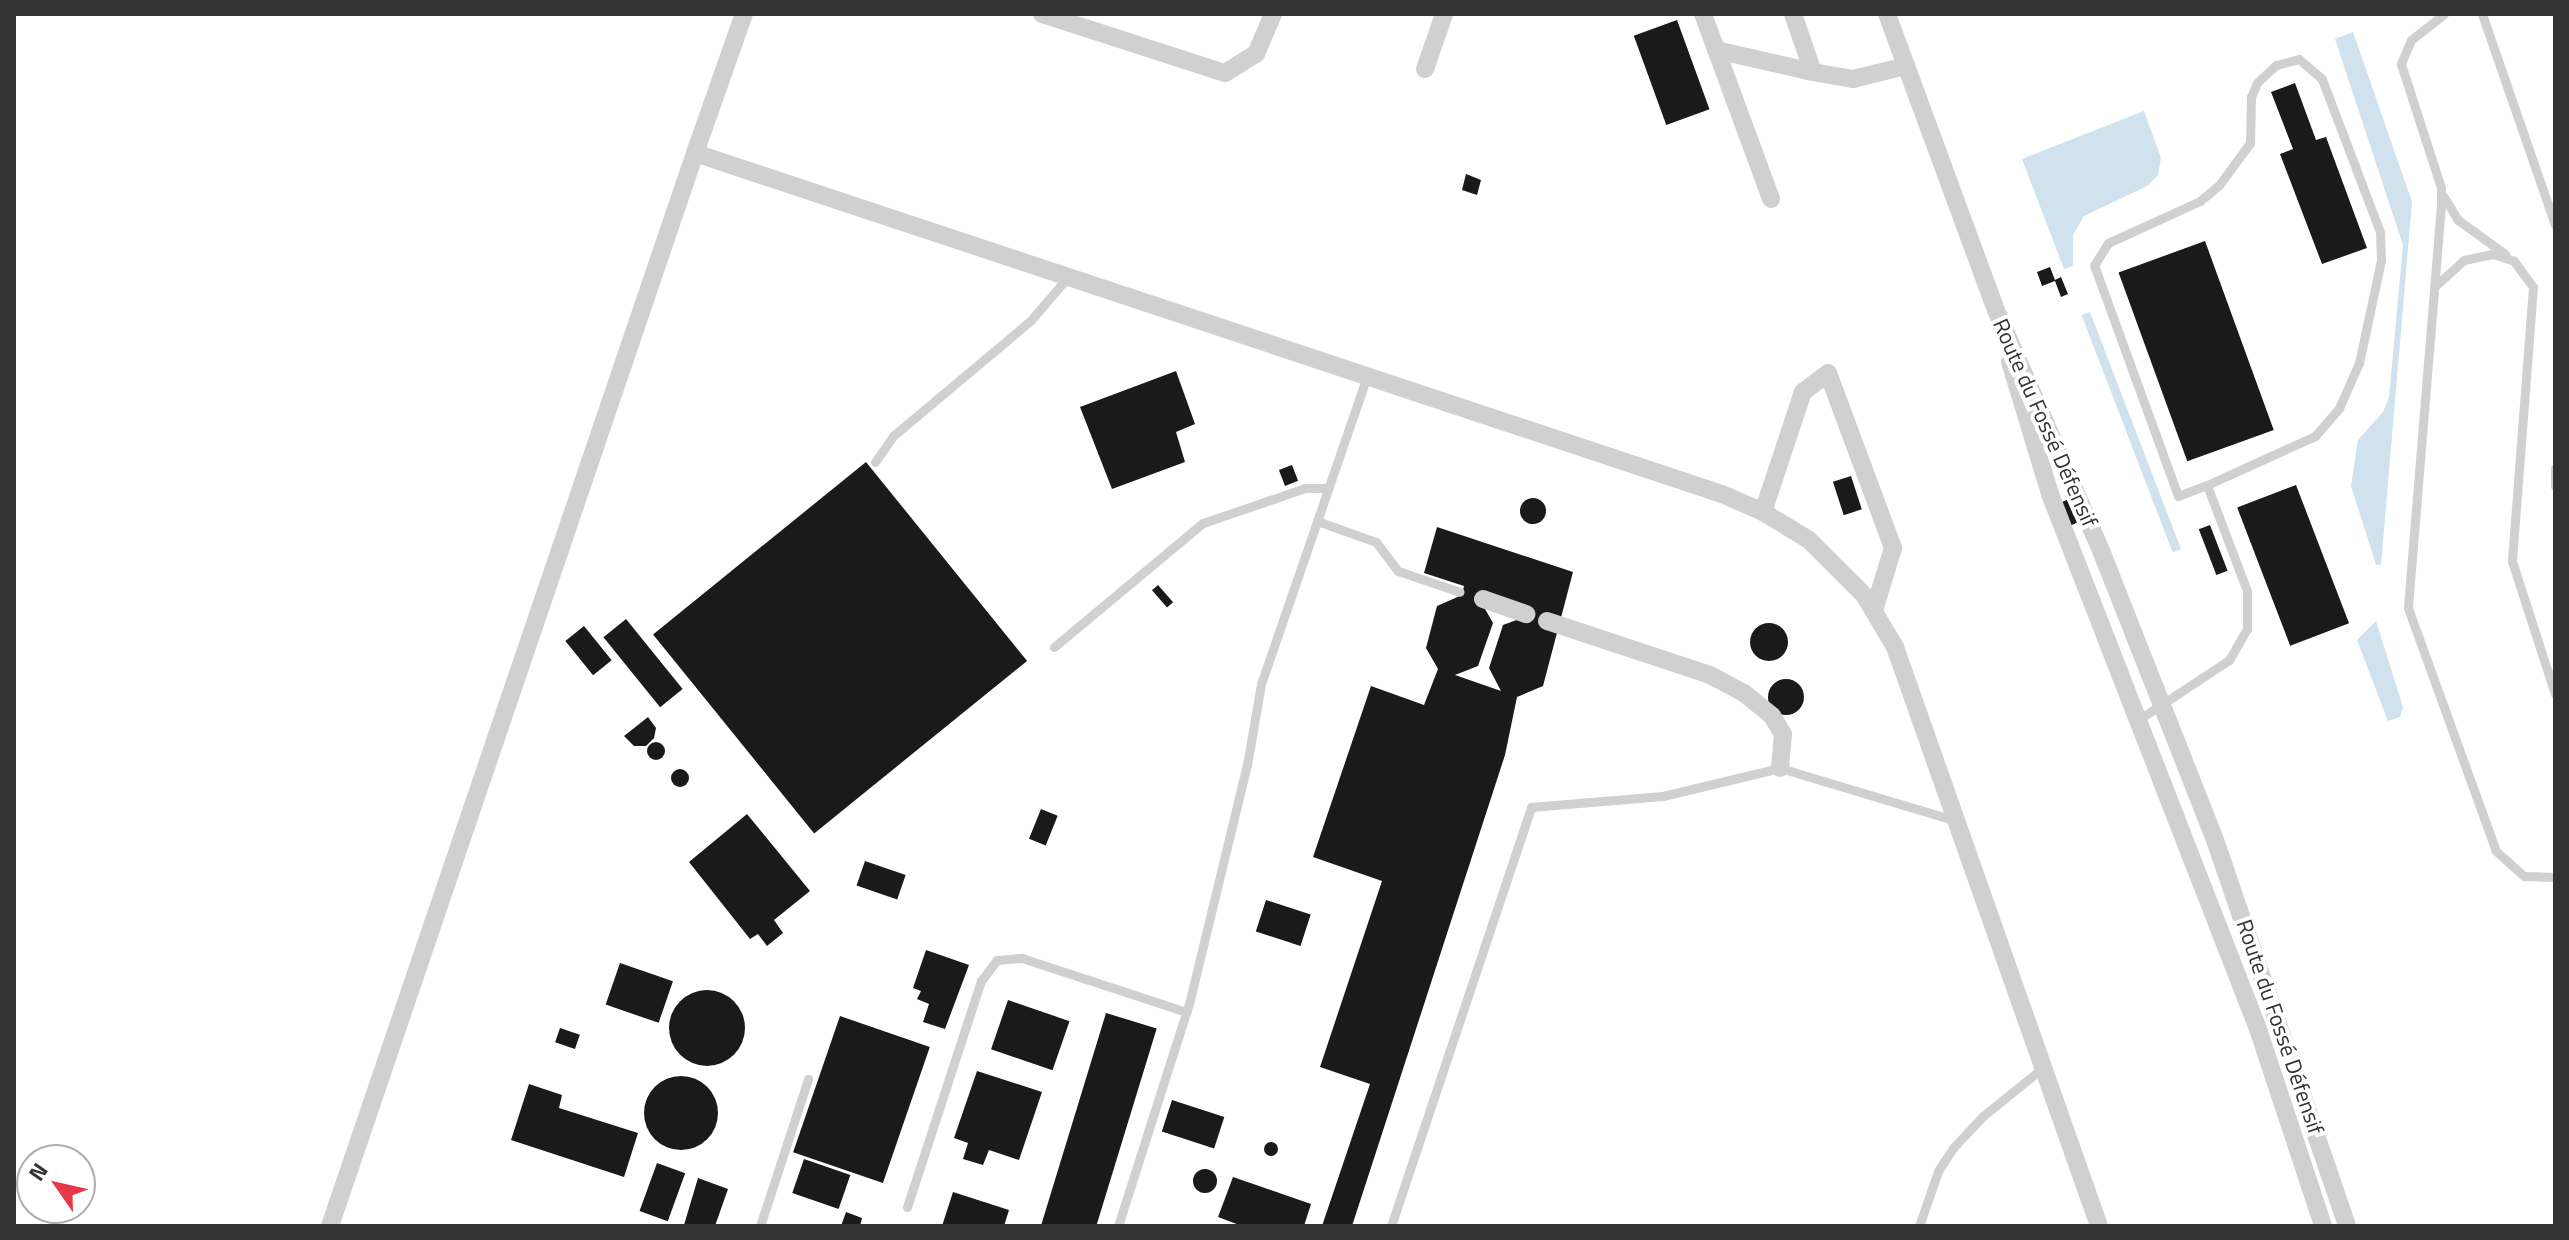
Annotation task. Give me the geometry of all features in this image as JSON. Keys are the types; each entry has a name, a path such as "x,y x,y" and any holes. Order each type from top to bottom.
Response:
{"street":[{"path":"330,1226 744,14"},
{"path":"1042,14 1225,73 1256,54 1273,14"},
{"path":"1425,69 1444,14"},
{"path":"1703,14 1771,199"},
{"path":"1793,14 1813,72"},
{"path":"1887,14 1996,310"},
{"path":"1716,50 1853,79 1906,66"},
{"path":"695,153 1367,376 1763,512 1833,561 1874,610 1900,658 2099,1226"},
{"name":"Route du Fossé Défensif","path":"1996,310 2163,705 2248,932 2347,1226"},
{"name":"Route du Fossé Défensif","path":"1996,310 2044,477 2135,722 2251,1011 2323,1226"},
{"path":"1763,512 1803,392 1828,373 1893,548 1874,610"},
{"path":"1483,599 1526,614"},
{"path":"1547,621 1710,675 1744,693 1772,716 1783,734 1780,768"}],"lane":[{"path":"2444,14 2411,40 2401,64 2441,188 2458,220 2514,261 2529,276 2535,308 2512,561 2555,694"},
{"path":"2482,14 2555,225"},
{"path":"2299,59 2322,79 2380,232 2381,260 2372,304 2355,374 2324,428 2297,448 2207,485 2178,496 2094,265 2108,243 2200,201 2219,185 2250,143 2251,97 2257,83 2276,65 2299,59"},
{"path":"2441,188 2409,615 2496,851 2524,876 2555,877"},
{"path":"2434,287 2472,256 2493,254 2514,261"},
{"path":"875,462 889,441 1031,320 1068,277"},
{"path":"1118,1226 1186,1012 1247,765 1261,684 1367,376"},
{"path":"2555,468 2555,486"},
{"path":"2135,722 2229,660 2247,629 2247,591 2207,485"},
{"path":"1054,647 1203,523 1305,488 1328,488"},
{"path":"1317,521 1376,542 1398,571 1460,592"},
{"path":"1391,1226 1531,807 1678,794 1780,768 1957,821"},
{"path":"907,1207 981,981 997,960 1022,958 1186,1012"},
{"path":"1919,1226 1938,1171 1953,1148 1983,1116 2045,1066"},
{"path":"760,1226 808,1079"}],"water":[{"path":"2353,32 2412,202 2381,565 2376,565 2351,486 2358,440 2383,412 2389,397 2403,245 2335,39"},
{"path":"2144,111 2161,158 2158,175 2147,186 2084,216 2073,235 2073,266 2064,269 2022,159"},
{"path":"2090,312 2181,549 2173,552 2082,315"},
{"path":"2376,621 2403,707 2400,717 2388,721 2357,640"}],"building":[{"path":"1677,20 1709,109 1666,125 1634,36"},
{"path":"2295,83 2316,140 2326,137 2367,248 2322,264 2280,154 2293,149 2271,92"},
{"path":"1466,174 1481,180 1477,195 1462,190"},
{"path":"2205,241 2274,430 2187,461 2119,272"},
{"path":"2050,267 2055,280 2061,277 2068,294 2061,297 2055,281 2042,286 2037,272"},
{"path":"1176,371 1195,424 1176,432 1185,462 1112,489 1080,407"},
{"path":"866,462 1027,661 814,833 653,634"},
{"path":"1292,465 1298,481 1285,486 1279,470"},
{"path":"1851,476 1862,509 1844,515 1833,482"},
{"path":"2296,485 2349,623 2290,646 2237,508"},
{"path":"1533,498 1542,502 1546,511 1542,520 1533,524 1524,520 1520,511 1524,502"},
{"path":"2069,499 2079,522 2070,526 2061,503"},
{"path":"2210,525 2228,571 2216,575 2199,529"},
{"path":"1437,527 1573,572 1543,686 1517,697 1505,755 1352,1226 1322,1226 1370,1084 1320,1067 1382,881 1313,857 1371,686 1424,705 1438,669 1426,648 1437,606 1462,595 1464,586 1424,573","holes":["1480,600 1527,616 1503,625 1489,668 1501,691 1455,675 1478,666 1493,623"]},
{"path":"1158,585 1173,602 1167,608 1152,590"},
{"path":"626,619 683,689 660,707 603,637"},
{"path":"1769,623 1783,628 1788,642 1783,656 1769,661 1755,656 1750,642 1755,628"},
{"path":"584,626 612,660 593,675 565,641"},
{"path":"1786,679 1799,684 1804,697 1799,710 1786,715 1773,710 1768,697 1773,684"},
{"path":"648,717 656,728 654,738 646,746 634,746 624,736"},
{"path":"656,742 665,751 656,760 647,751"},
{"path":"680,769 689,778 680,787 671,778"},
{"path":"1041,809 1058,816 1046,845 1029,839"},
{"path":"747,814 810,891 774,920 783,933 767,946 758,934 750,939 689,862"},
{"path":"865,861 906,875 897,900 857,886"},
{"path":"1266,900 1311,915 1301,946 1256,931"},
{"path":"926,950 969,965 945,1029 923,1022 929,1004 917,999 921,991 913,988"},
{"path":"620,963 673,981 659,1023 606,1005"},
{"path":"707,990 722,993 734,1001 742,1013 745,1028 742,1043 734,1055 722,1063 707,1066 692,1063 680,1055 672,1043 669,1028 672,1013 680,1001 692,993"},
{"path":"1008,1000 1069,1021 1053,1070 991,1049"},
{"path":"1106,1013 1157,1028 1096,1226 1041,1226"},
{"path":"840,1016 930,1047 883,1183 793,1152"},
{"path":"560,1028 580,1035 575,1049 555,1042"},
{"path":"977,1071 1042,1092 1019,1160 989,1150 983,1165 963,1159 968,1143 954,1138"},
{"path":"674,1076 688,1076 702,1082 712,1092 718,1113 712,1134 702,1144 688,1150 674,1150 660,1144 650,1134 644,1120 644,1106 650,1092 660,1082"},
{"path":"529,1084 562,1095 559,1108 638,1133 624,1177 511,1140"},
{"path":"1172,1100 1224,1117 1214,1148 1162,1131"},
{"path":"1271,1142 1278,1149 1271,1156 1264,1149"},
{"path":"804,1159 850,1175 839,1209 792,1193"},
{"path":"657,1163 685,1173 668,1221 640,1211"},
{"path":"1205,1169 1216,1176 1217,1181 1210,1192 1205,1193 1194,1186 1193,1181 1200,1170"},
{"path":"1233,1177 1311,1204 1304,1226 1242,1226 1218,1217"},
{"path":"698,1178 728,1189 715,1226 684,1225"},
{"path":"953,1192 1009,1210 1004,1226 942,1226"},
{"path":"846,1212 862,1218 860,1226 841,1226"}]}
